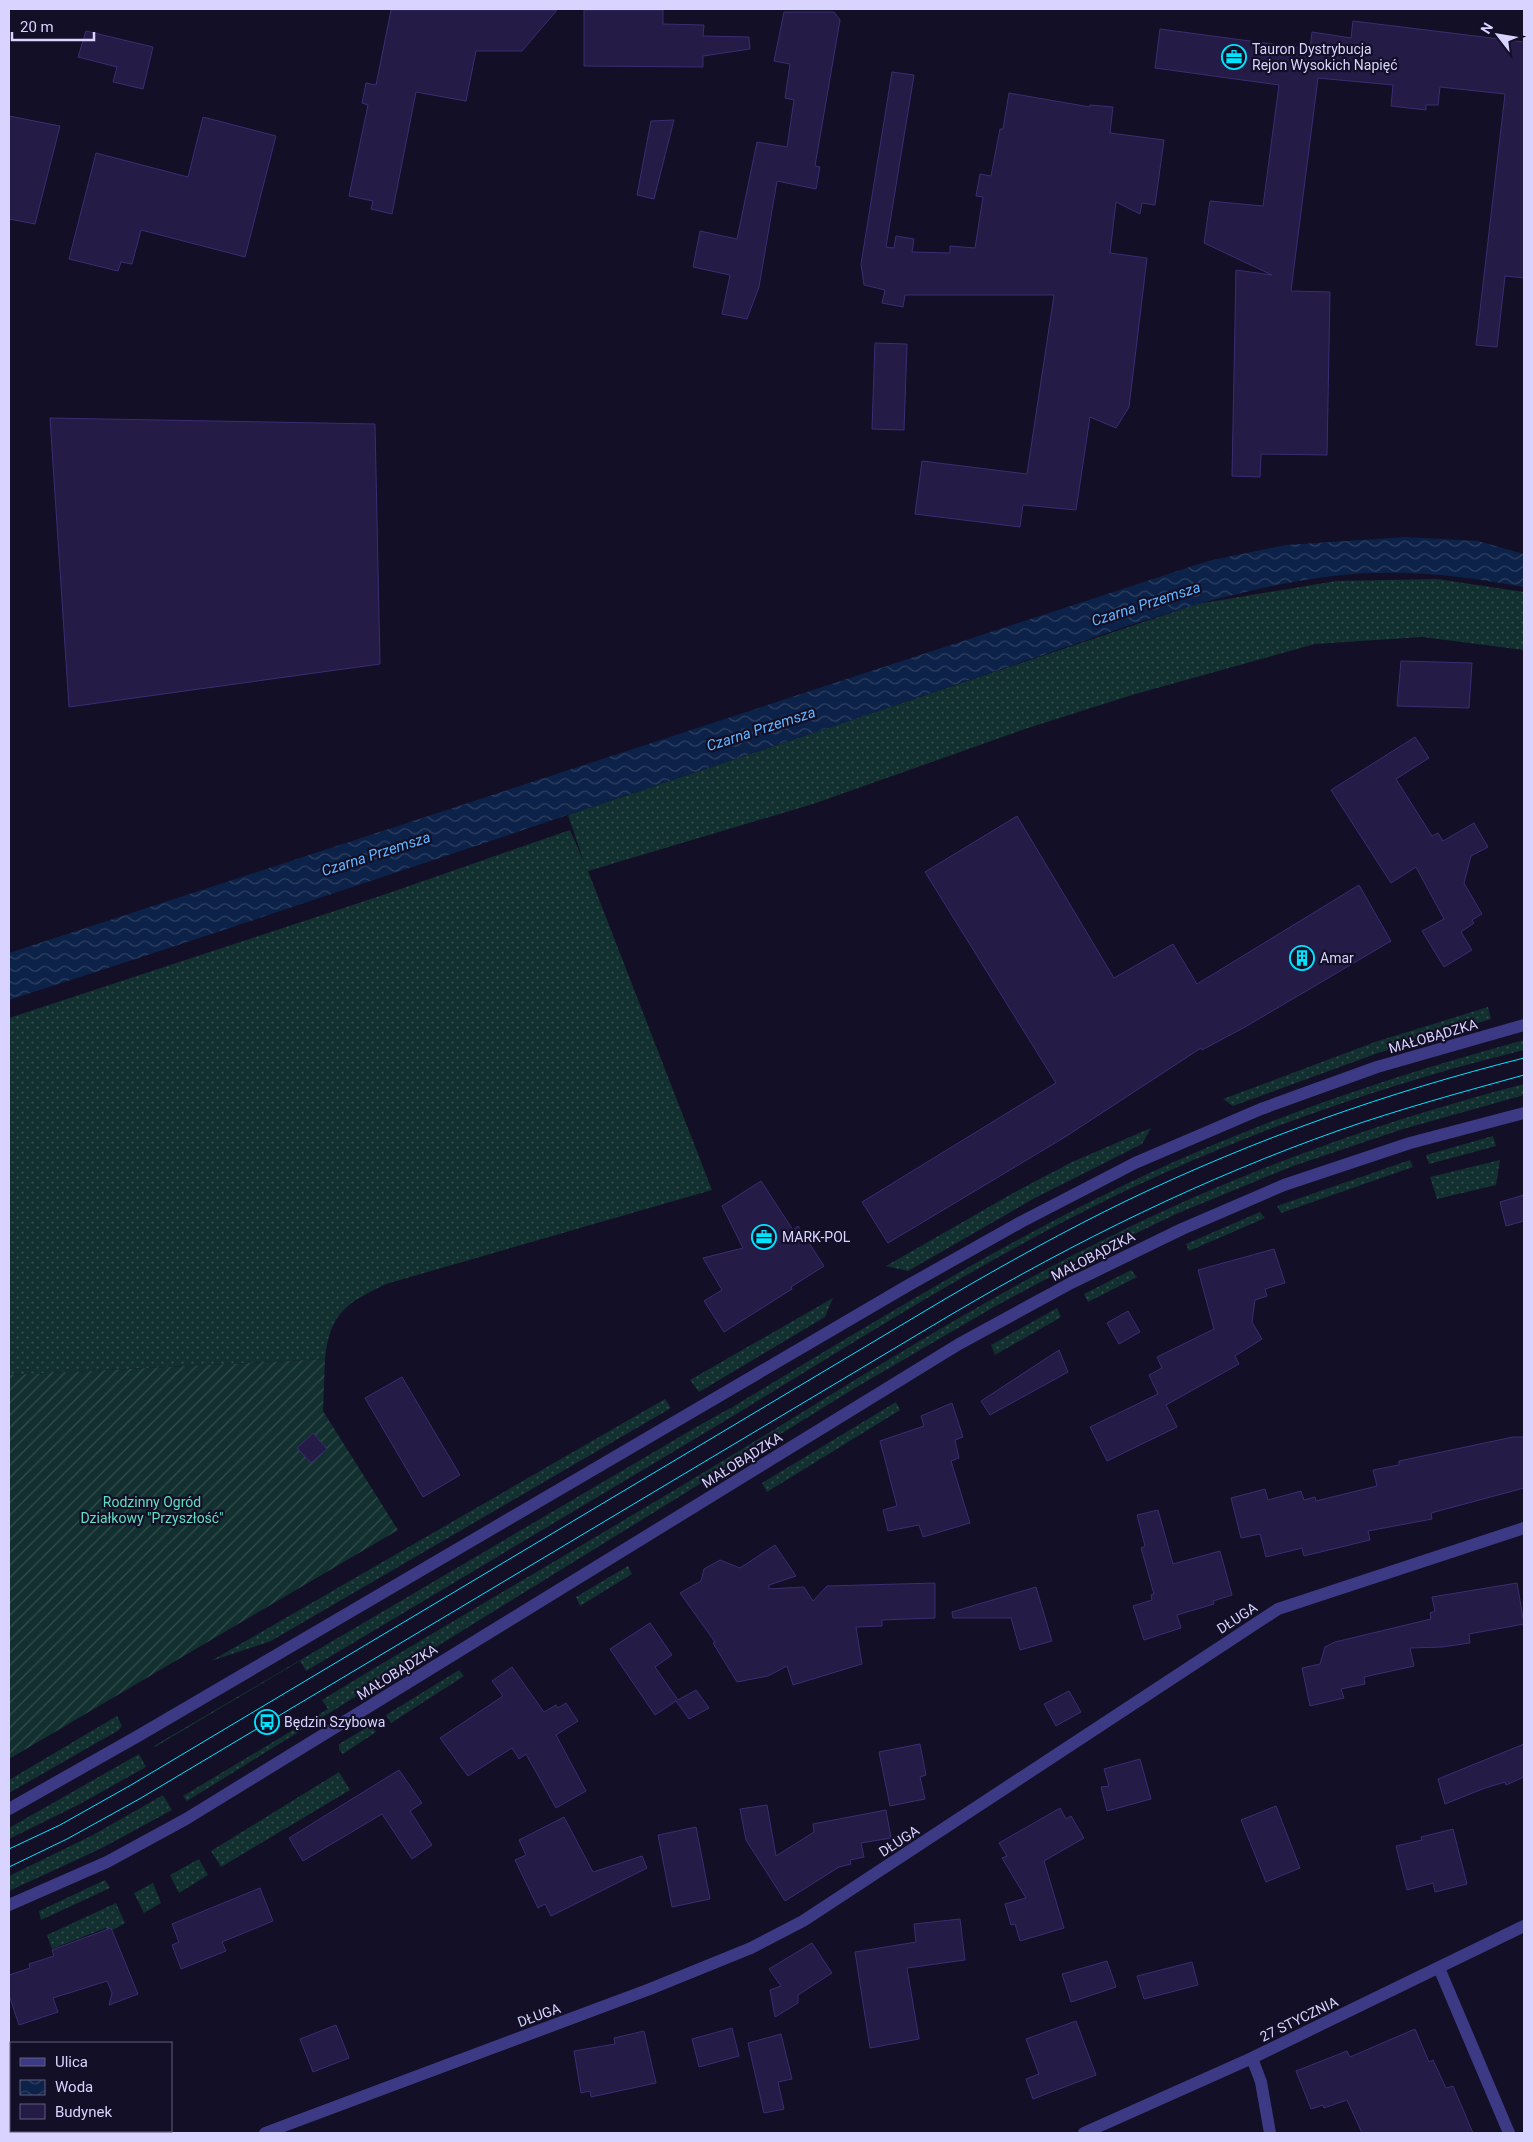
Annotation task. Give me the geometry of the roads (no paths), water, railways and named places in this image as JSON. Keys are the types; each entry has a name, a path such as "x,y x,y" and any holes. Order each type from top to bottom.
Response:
{"street":[{"name":"MAŁOBĄDZKA","path":"9,1809 138,1736 899,1291 1056,1204 1135,1163 1261,1109 1377,1067 1524,1025"},
{"name":"MAŁOBĄDZKA","path":"9,1905 108,1862 186,1819 959,1344 1071,1283 1182,1229 1284,1185 1410,1143 1524,1113"},
{"name":"DŁUGA","path":"265,2133 650,1989 751,1948 811,1916 1278,1609 1524,1528"},
{"name":"27 STYCZNIA","path":"1084,2133 1252,2058 1524,1926"},
{"path":"1439,1968 1510,2133"},
{"path":"1252,2058 1261,2082 1270,2133"}],"water":[{"name":"Czarna Przemsza","path":"1405,537 1478,541 1524,554 1524,587 1434,575 1366,573 1304,580 1266,587 1191,606 9,1000 9,953 1208,561 1286,545"}],"tram line":[{"path":"9,1849 60,1825 131,1785 945,1299 1082,1223 1176,1178 1273,1137 1372,1102 1473,1071 1524,1058"},
{"path":"9,1867 67,1839 141,1798 952,1314 1093,1236 1190,1190 1289,1149 1385,1115 1524,1075"}],"place":[{"name":"Tauron Dystrybucja Rejon Wysokich Napięć","path":"1234,57"},
{"name":"Amar","path":"1302,958"},
{"name":"MARK-POL","path":"764,1237"},
{"name":"Będzin Szybowa","path":"267,1722"}],"park label":[{"name":"Rodzinny Ogród Działkowy \"Przyszłość\"","path":"152,1510"}]}
